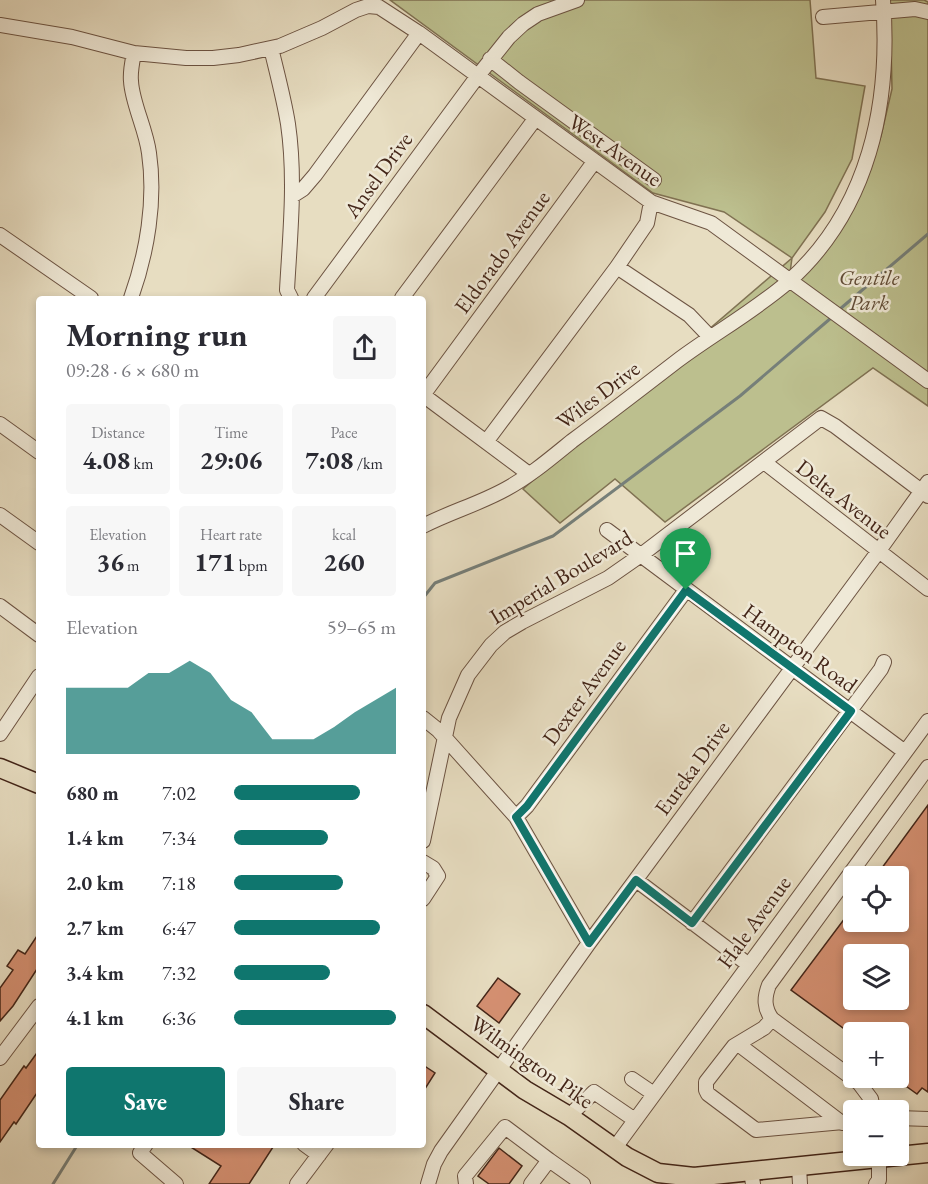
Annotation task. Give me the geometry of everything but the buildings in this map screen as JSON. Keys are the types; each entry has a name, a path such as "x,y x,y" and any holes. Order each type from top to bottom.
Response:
{"main road":[{"path":"0,768 36,783"},
{"name":"Wilmington Pike","path":"426,1017 525,1090 569,1116 614,1149"},
{"path":"614,1149 643,1167 675,1176 743,1178 800,1175 843,1166"},
{"path":"614,1149 653,1184"},
{"path":"909,1155 928,1153"}],"street":[{"name":"Ansel Drive","path":"315,296 490,59 523,24 546,11 577,0"},
{"name":"West Avenue","path":"271,48 322,28 356,10 372,5 388,11 651,202 711,223 928,381"},
{"path":"823,17 883,6 928,12"},
{"name":"Wiles Drive","path":"426,525 488,499 529,474 710,337 759,306 789,280 820,246 853,193 875,135 885,57 883,6"},
{"path":"0,25 72,37 134,53 176,58 213,58 271,48 288,126 292,196 286,290 290,296"},
{"path":"292,196 303,189 315,175 419,33"},
{"path":"132,296 145,253 152,182 146,134 130,82 134,53"},
{"path":"490,59 654,180"},
{"path":"403,296 535,119"},
{"name":"Eldorado Avenue","path":"426,391 594,162"},
{"path":"486,442 617,267 647,223 651,202"},
{"path":"0,235 88,296"},
{"path":"617,267 689,315 710,337"},
{"path":"426,397 529,474"},
{"name":"Imperial Boulevard","path":"426,826 449,717 468,675 491,645 505,632 522,622 608,578 821,418 836,426 926,490"},
{"path":"0,424 36,450"},
{"name":"Delta Avenue","path":"764,462 928,589"},
{"name":"Eureka Drive","path":"428,1184 441,1151 589,943 926,490"},
{"path":"0,515 36,541"},
{"name":"Hampton Road","path":"607,530 905,752"},
{"name":"Dexter Avenue","path":"516,817 527,806 686,590"},
{"path":"0,606 36,633"},
{"path":"692,923 851,711 884,662"},
{"path":"0,734 36,680"},
{"path":"426,721 516,817 589,943"},
{"name":"Hale Avenue","path":"614,1149 928,721"},
{"path":"870,1100 859,1083 772,1020 766,1010 765,1002 769,985 928,767"},
{"path":"426,864 433,868 438,876 426,894"},
{"path":"636,880 750,965"},
{"path":"0,1058 36,1010"},
{"path":"772,1020 764,1028 738,1044 706,1082 708,1094 756,1130 843,1122"},
{"path":"738,1044 843,1118"},
{"path":"632,1079 654,1094"},
{"path":"569,1116 594,1092 635,1120"},
{"path":"909,1118 928,1119"},
{"path":"466,1184 465,1176 505,1127 583,1184"},
{"path":"144,1148 140,1154 176,1184"},
{"path":"297,1184 323,1150"},
{"path":"531,1184 549,1160"},
{"path":"876,1184 879,1180 879,1166"}],"green space":[{"path":"390,0 810,0 816,78 865,86 852,159 825,212 792,258 724,212 653,193"},
{"name":"Gentile Park","path":"890,0 928,2 928,406 873,368 665,522 615,479 560,523 523,489 792,258 789,280 841,224 868,175 881,136 892,89"}],"waterway":[{"path":"840,309 928,234"},
{"path":"426,594 435,583 553,536 740,396 831,318"},
{"path":"53,1184 76,1148"}],"route":[{"path":"686,590 851,711 692,923 636,880 589,943 516,817 527,806 686,590"}]}
